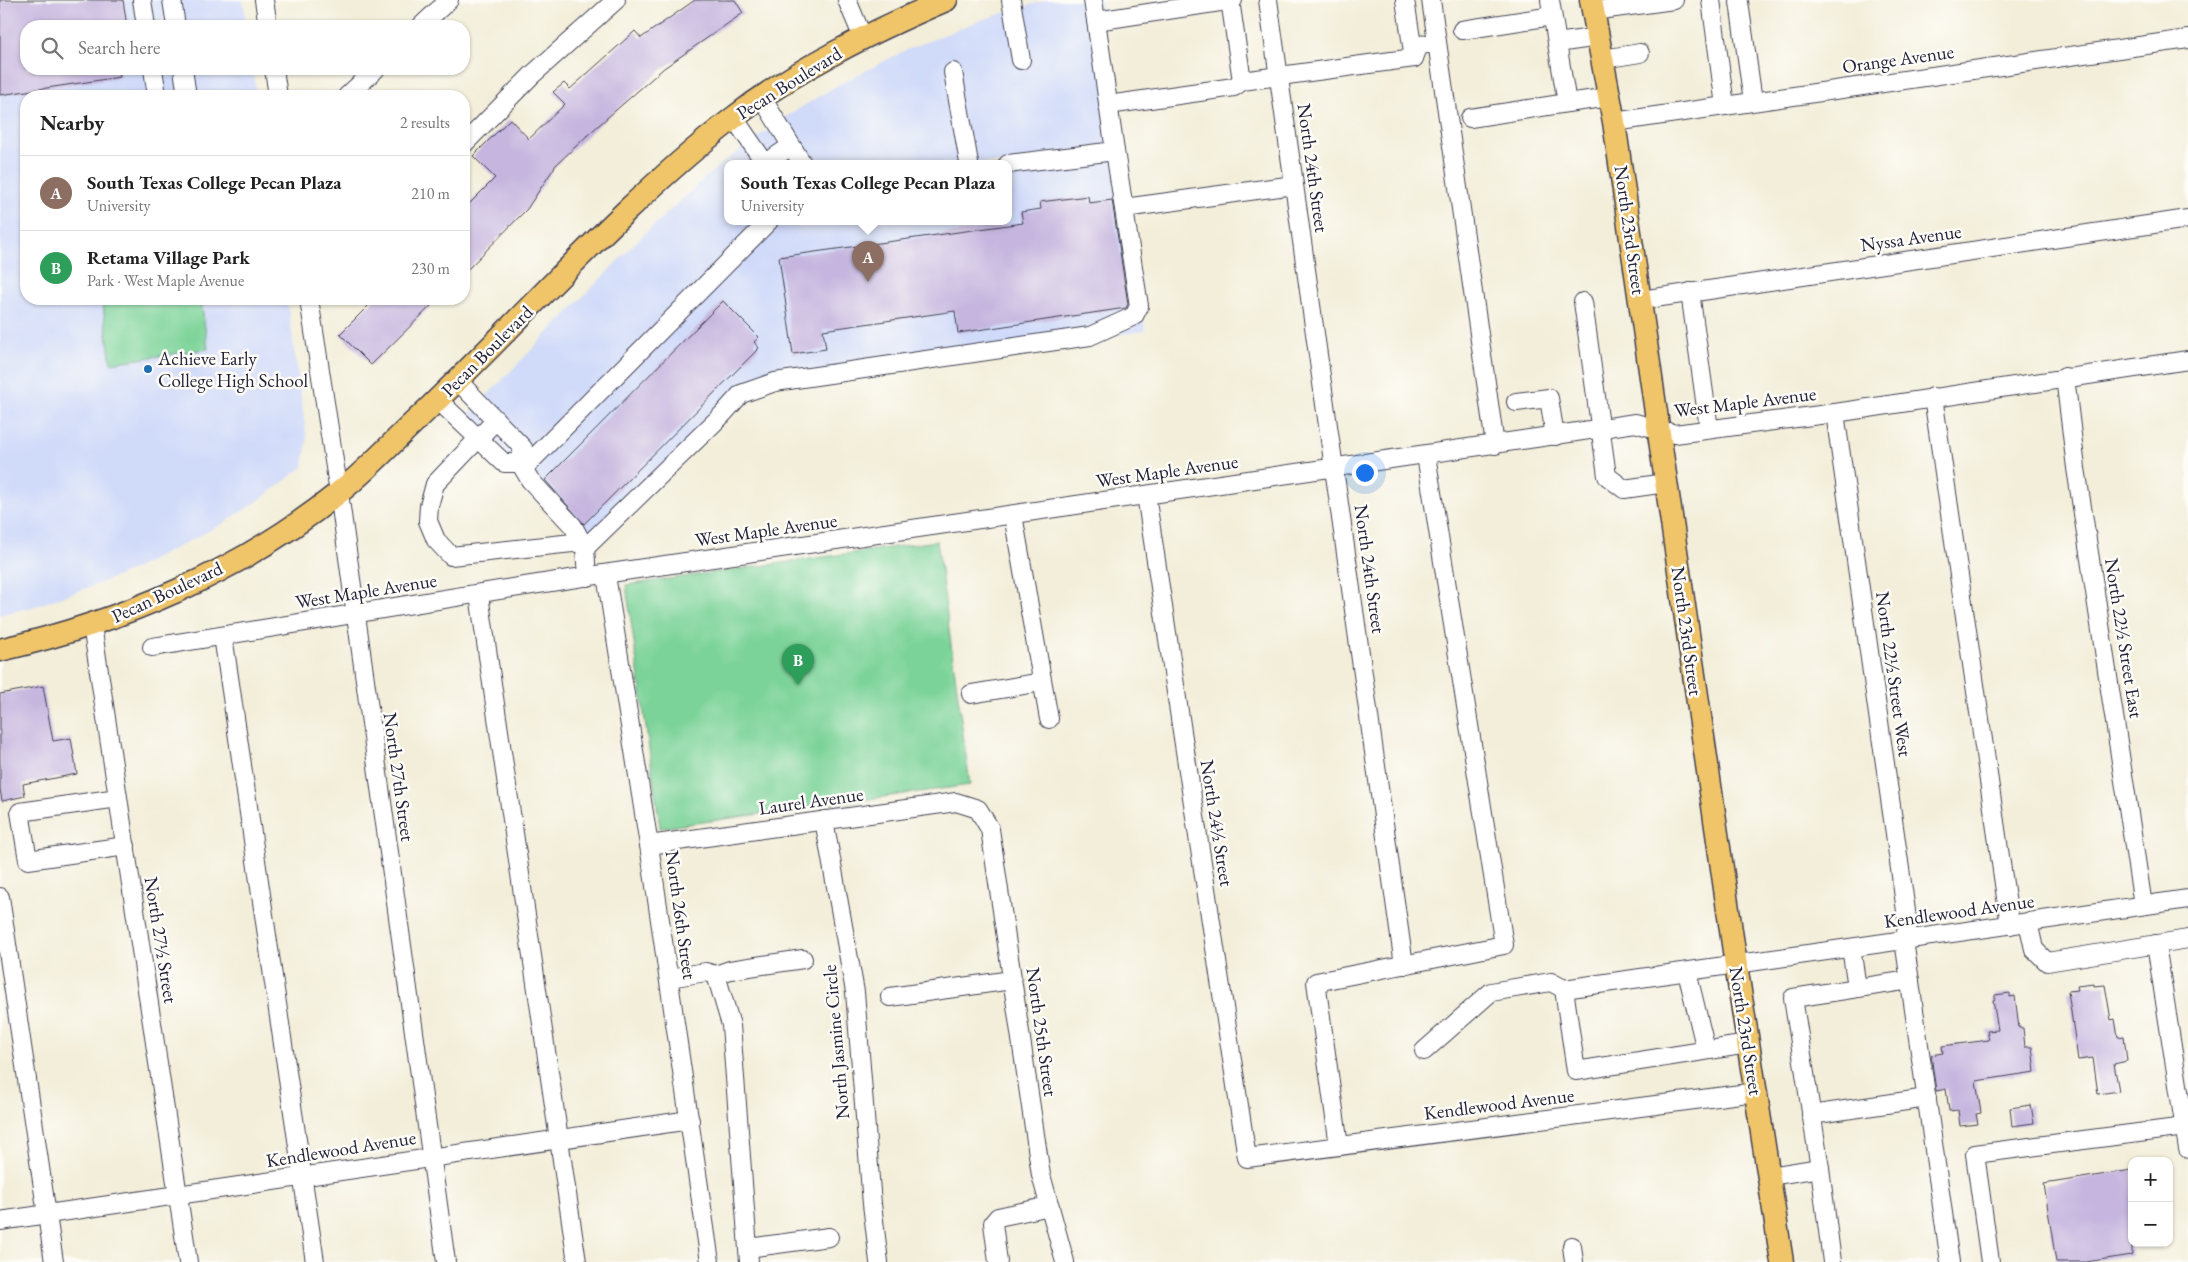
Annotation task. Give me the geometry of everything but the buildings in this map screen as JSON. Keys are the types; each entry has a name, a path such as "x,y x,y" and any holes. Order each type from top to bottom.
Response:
{"main road":[{"name":"Pecan Boulevard","path":"0,650 53,638 171,594 272,541 339,493 458,381 633,205 697,148 762,98 824,59 932,3"},
{"name":"North 23rd Street","path":"1592,6 1610,97 1641,300 1658,430 1736,965 1782,1262"}],"street":[{"path":"142,0 145,20"},
{"path":"172,0 175,20"},
{"path":"264,0 267,20"},
{"path":"427,20 449,0"},
{"path":"470,138 532,74 616,0"},
{"path":"847,0 863,38"},
{"path":"1011,0 1021,60"},
{"path":"496,420 435,484 429,506 428,521 436,540 451,556 583,545 722,415 741,394 775,382 1090,336 1134,316 1139,306 1092,0"},
{"path":"1096,21 1232,0 1242,80"},
{"name":"North 24th Street","path":"1268,0 1404,965"},
{"path":"1405,0 1414,58"},
{"path":"1431,0 1495,445"},
{"path":"1592,6 1674,0"},
{"path":"1711,0 1725,106"},
{"path":"1739,2 1753,102"},
{"path":"1462,30 1551,8 1566,103"},
{"name":"Orange Avenue","path":"1614,122 2188,39"},
{"path":"1414,58 1419,45 1437,43"},
{"path":"1557,43 1640,53"},
{"path":"1108,105 1234,87 1242,80 1414,58"},
{"path":"953,72 968,160"},
{"path":"154,75 156,90"},
{"path":"184,75 186,90"},
{"path":"276,75 282,90"},
{"path":"353,90 370,75"},
{"path":"1470,118 1610,97"},
{"path":"762,98 800,160"},
{"path":"734,118 763,160"},
{"path":"770,160 791,146"},
{"path":"1012,164 1115,151"},
{"path":"1124,208 1294,185"},
{"name":"Nyssa Avenue","path":"1641,300 2188,219"},
{"path":"522,466 765,225"},
{"path":"1690,292 1709,430"},
{"path":"1583,302 1607,476 1624,489 1666,483"},
{"name":"North 27th Street","path":"310,305 339,493 354,615 446,1262"},
{"name":"West Maple Avenue","path":"152,647 606,574 1635,424 1675,434 1835,413 2064,377 2188,360"},
{"name":"North 22½ Street East","path":"2064,377 2076,468 2143,905"},
{"path":"458,381 522,448 522,466 530,480 573,526 583,545 587,577"},
{"path":"1933,397 2010,924"},
{"path":"1516,402 1549,398 1555,436"},
{"path":"438,400 504,463 522,466"},
{"name":"North 22½ Street West","path":"1835,413 1908,925 1904,940 1950,1262"},
{"path":"1339,1146 1316,982 1504,945 1426,455"},
{"name":"North 24½ Street","path":"1146,495 1247,1158"},
{"path":"1013,515 1049,719"},
{"name":"North 26th Street","path":"606,574 649,845 710,1262"},
{"path":"479,595 577,1262"},
{"name":"North 27½ Street","path":"92,625 188,1262"},
{"path":"223,636 315,1262"},
{"path":"971,694 1042,682"},
{"path":"118,798 20,812 28,860 126,846"},
{"name":"Laurel Avenue","path":"649,845 956,802 978,809"},
{"name":"North 25th Street","path":"978,809 990,829 1042,1175 1065,1262"},
{"name":"North Jasmine Circle","path":"824,820 855,992 872,1204 879,1262"},
{"path":"0,897 54,1262"},
{"name":"Kendlewood Avenue","path":"1564,989 2188,899"},
{"path":"2028,922 2034,949 2047,962 2188,939"},
{"path":"2156,944 2185,1102 2185,1127 2188,1149"},
{"path":"1851,948 1857,987"},
{"path":"669,978 706,972 716,975 730,970 803,958"},
{"path":"1687,972 1706,1050"},
{"path":"716,975 731,1025 749,1255 829,1237"},
{"path":"890,997 1012,980"},
{"path":"1832,1262 1820,1168 1793,998 1910,980"},
{"path":"1424,1051 1491,992 1551,982 1564,989 1576,1071 1748,1044"},
{"name":"Kendlewood Avenue","path":"1247,1158 1756,1092"},
{"path":"1811,1115 1927,1098"},
{"name":"Kendlewood Avenue","path":"0,1220 690,1120"},
{"path":"1990,1262 1975,1154 2185,1127"},
{"path":"1769,1176 1820,1168"},
{"path":"998,1262 993,1222 998,1217 1050,1206"}],"shaded area":[{"name":"Achieve Early College High School","path":"0,0 243,0 246,20 20,20 20,75 254,75 256,90 20,90 20,305 288,305 307,439 303,467 254,504 222,524 135,569 36,606 0,615"},
{"path":"1046,0 1101,0 1145,331 774,384 749,392 594,541 464,419 644,234 717,167 724,162 724,225 1012,225 1012,160 727,160 787,116 836,86 906,50 981,20"}],"green space":[{"path":"103,305 202,305 208,349 111,363"},
{"path":"937,541 970,785 660,828 626,585"}],"place":[{"name":"South Texas College Pecan Plaza","path":"868,282"},
{"name":"Achieve Early College High School","path":"148,369"},
{"name":"Retama Village Park","path":"798,685"}]}
